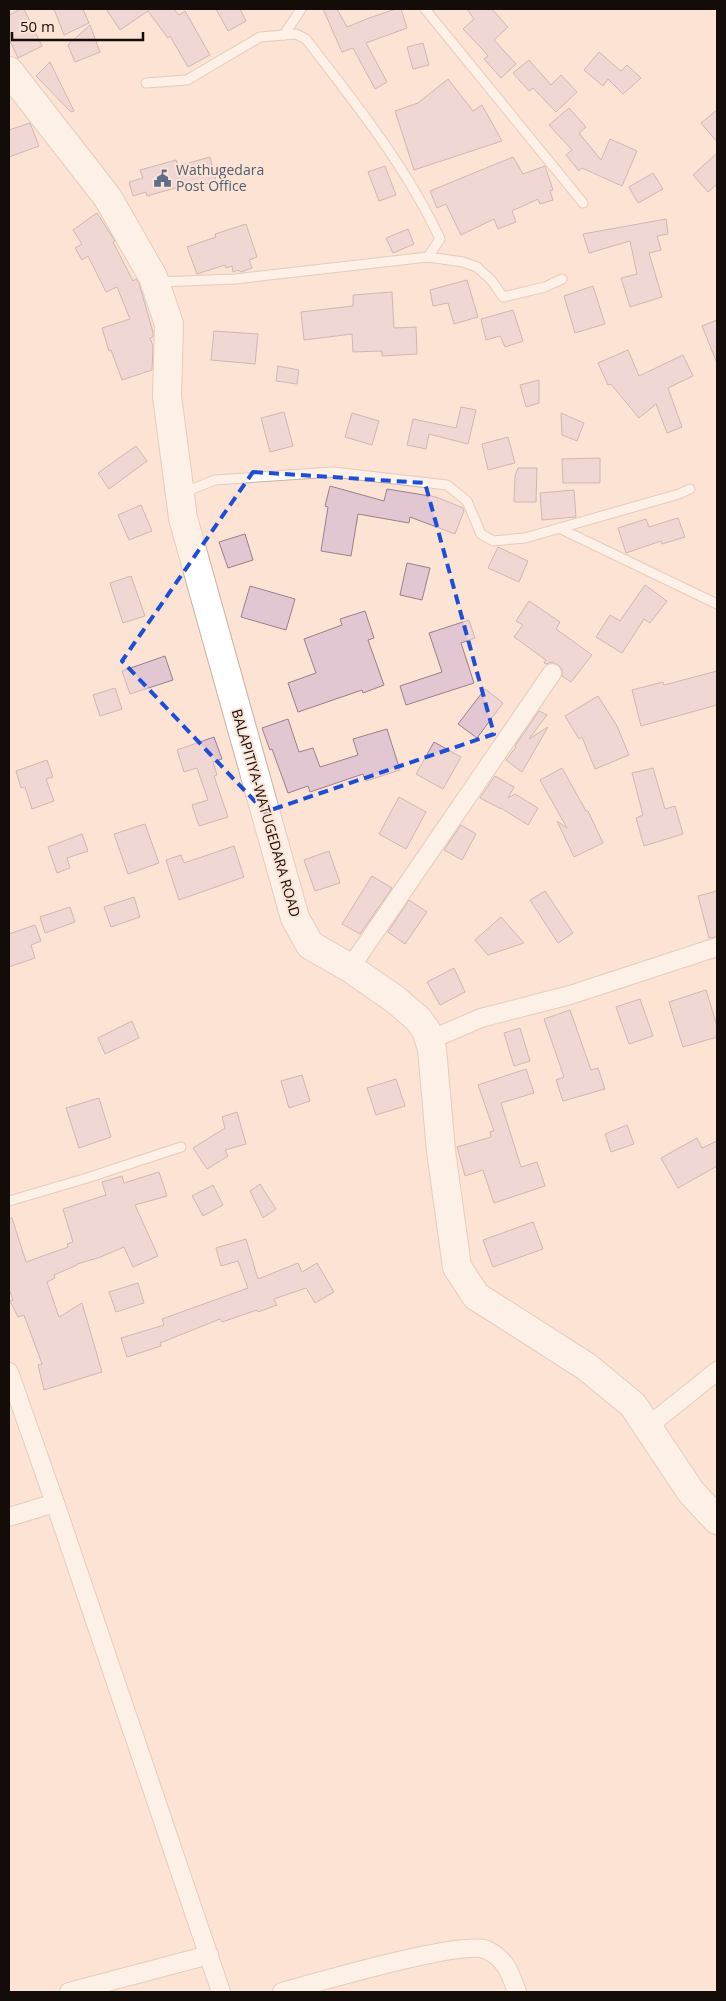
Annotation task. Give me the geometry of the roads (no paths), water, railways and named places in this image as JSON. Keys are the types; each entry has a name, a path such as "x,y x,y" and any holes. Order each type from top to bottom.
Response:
{"main road":[{"name":"BALAPITIYA-WATUGEDARA ROAD","path":"9,71 108,198 155,282 169,324 167,396 183,518 295,918 310,945 350,968 396,1000 418,1019 430,1040 456,1267 476,1296 587,1366 633,1405 690,1492 717,1520"}],"street":[{"path":"350,968 552,673"},
{"path":"430,1040 481,1018 570,995 717,947"},
{"path":"647,1427 717,1371"},
{"path":"9,1372 209,1955 220,1992"},
{"path":"9,1517 55,1504"},
{"path":"282,1992 352,1973 452,1950 486,1949 507,1964 517,1992"},
{"path":"69,1992 209,1955"}],"lane":[{"path":"284,35 301,9"},
{"path":"425,9 583,203"},
{"path":"146,83 187,80 260,37 296,34 306,39 370,122 415,191 440,240 428,257"},
{"path":"155,282 235,279 428,257 463,262 477,267 492,281 503,297 545,287 562,279"},
{"path":"180,494 215,480 333,472 447,485 467,500 481,534 493,541 525,538 690,489"},
{"path":"559,528 717,604"},
{"path":"9,1200 87,1178 180,1147"}],"place":[{"name":"Wathugedara Post Office","path":"162,178"}]}
